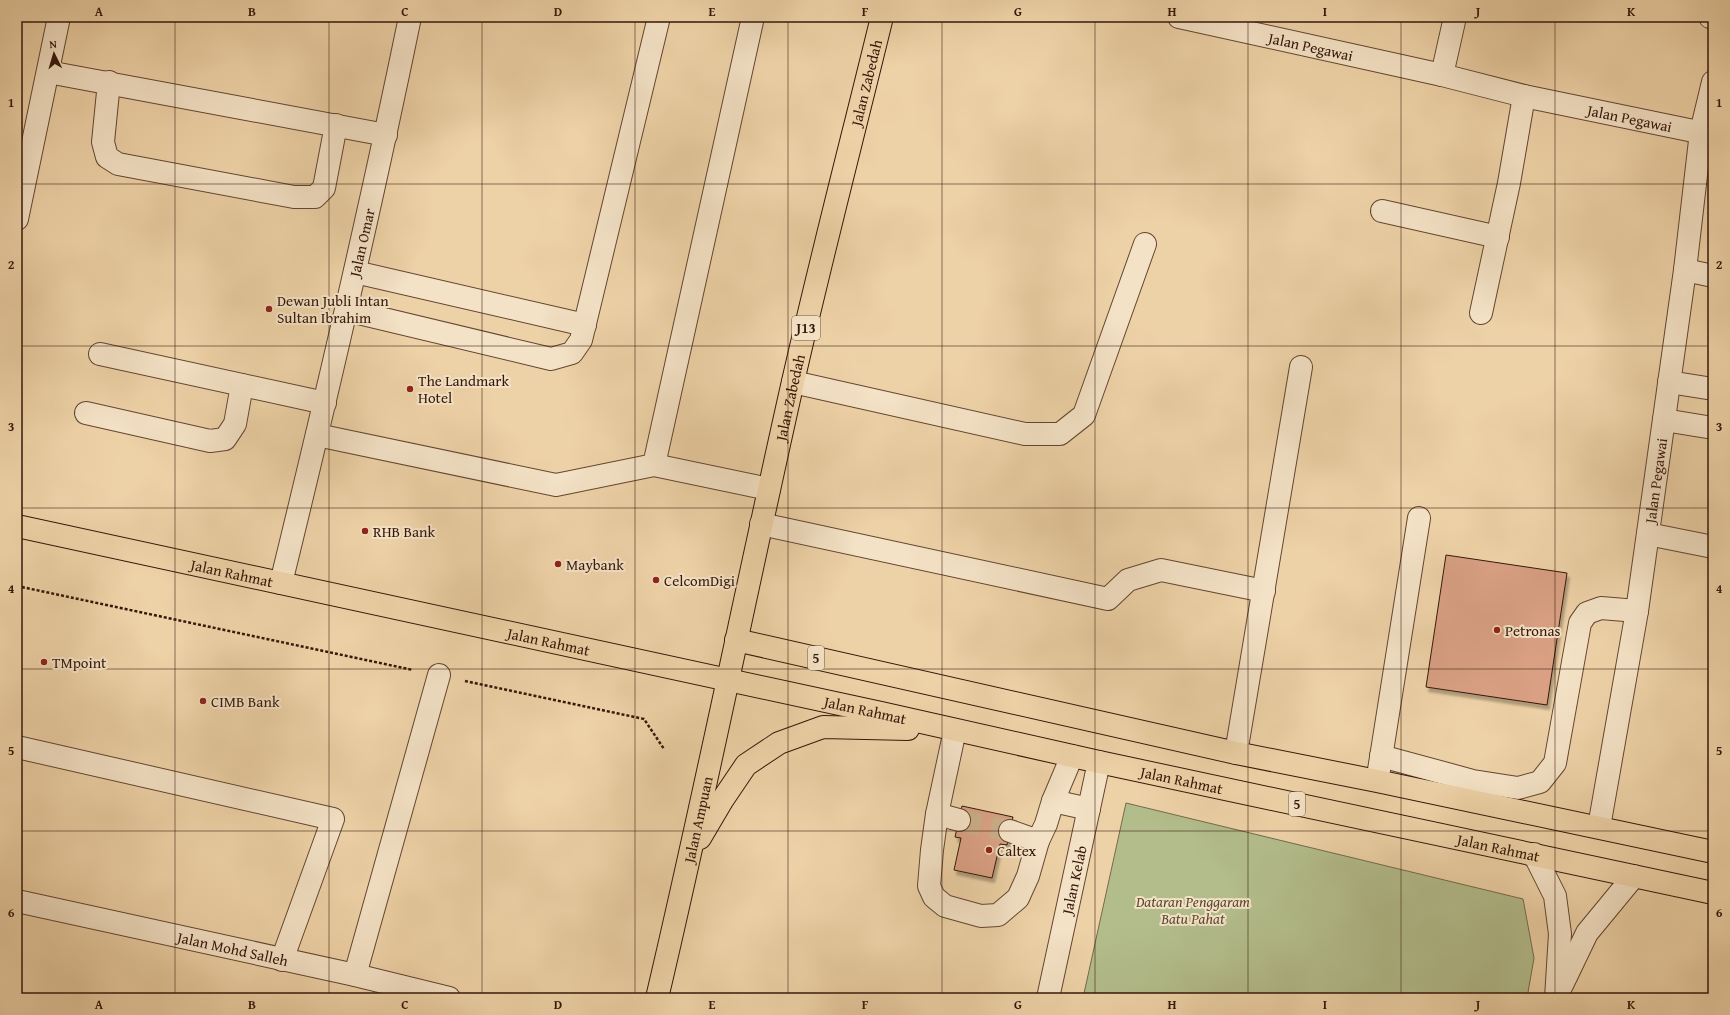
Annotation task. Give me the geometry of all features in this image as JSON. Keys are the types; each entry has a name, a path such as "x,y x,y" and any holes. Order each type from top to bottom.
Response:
{"main road":[{"name":"Jalan Zabedah","path":"736,640 793,382 882,17"},
{"name":"Jalan Rahmat","path":"17,526 1072,756 1713,893"},
{"name":"Jalan Ampuan","path":"657,998 691,854 736,640"},
{"name":"5","path":"736,640 1236,753 1599,827 1713,852"},
{"path":"691,854 723,799 746,765 779,742 824,727 955,730"}],"street":[{"path":"17,219 59,17"},
{"name":"Jalan Omar","path":"281,583 355,272 386,134 410,17"},
{"path":"346,310 551,358 572,353 581,340 585,325 659,17"},
{"path":"654,465 753,17"},
{"name":"Jalan Pegawai","path":"1179,17 1211,21 1442,75 1524,96 1707,133"},
{"path":"1442,75 1455,17"},
{"path":"48,72 386,134"},
{"path":"109,82 103,142 107,157 118,164 126,166 294,197 315,197 324,188 336,125"},
{"name":"Jalan Pegawai","path":"1599,827 1648,534 1685,270 1707,133 1713,82"},
{"path":"1481,313 1498,236 1524,96"},
{"path":"1382,211 1498,236"},
{"path":"793,382 1025,434 1060,434 1084,415 1145,244"},
{"path":"1685,270 1713,276"},
{"path":"355,272 585,325"},
{"path":"100,354 325,403"},
{"path":"1236,753 1301,367"},
{"path":"1669,382 1713,389"},
{"path":"86,413 210,441 225,439 235,424 242,385"},
{"path":"1664,420 1713,428"},
{"path":"317,435 556,485 654,465 769,489"},
{"path":"1377,781 1418,518"},
{"path":"761,524 1108,599 1128,580 1161,570 1264,591"},
{"path":"1648,534 1713,547"},
{"path":"1381,756 1473,781 1518,788 1540,782 1555,763 1580,623 1587,613 1601,608 1636,611"},
{"path":"354,976 439,675"},
{"path":"955,730 937,814 932,850 930,886 934,897 945,906 981,916 998,915 1018,898 1028,876 1038,841 1046,824 1053,801 1072,756"},
{"path":"17,747 333,819 282,960"},
{"name":"Jalan Kelab","path":"1048,998 1100,762"},
{"path":"1053,801 1089,809"},
{"path":"937,814 959,820"},
{"path":"1010,832 1038,841"},
{"path":"1534,854 1555,896 1560,934 1556,996"},
{"path":"1556,996 1587,933 1634,876"},
{"name":"Jalan Mohd Salleh","path":"17,901 449,998"}],"path":[{"path":"17,586 644,719 664,749"}],"green space":[{"name":"Dataran Penggaram Batu Pahat","path":"1126,803 1523,899 1534,958 1527,998 1083,998"}],"building":[{"name":"Petronas","path":"1446,555 1567,573 1547,705 1426,687"},
{"path":"962,806 1013,817 1007,845 1000,844 992,878 954,870 961,838 955,837"}],"tunnel":[{"path":"959,820 1010,831"}],"place":[{"name":"Dewan Jubli Intan Sultan Ibrahim","path":"269,309"},
{"name":"The Landmark Hotel","path":"410,389"},
{"name":"RHB Bank","path":"365,531"},
{"name":"Maybank","path":"558,564"},
{"name":"CelcomDigi","path":"656,580"},
{"name":"Petronas","path":"1497,630"},
{"name":"TMpoint","path":"44,662"},
{"name":"CIMB Bank","path":"203,701"},
{"name":"Caltex","path":"989,850"}]}
